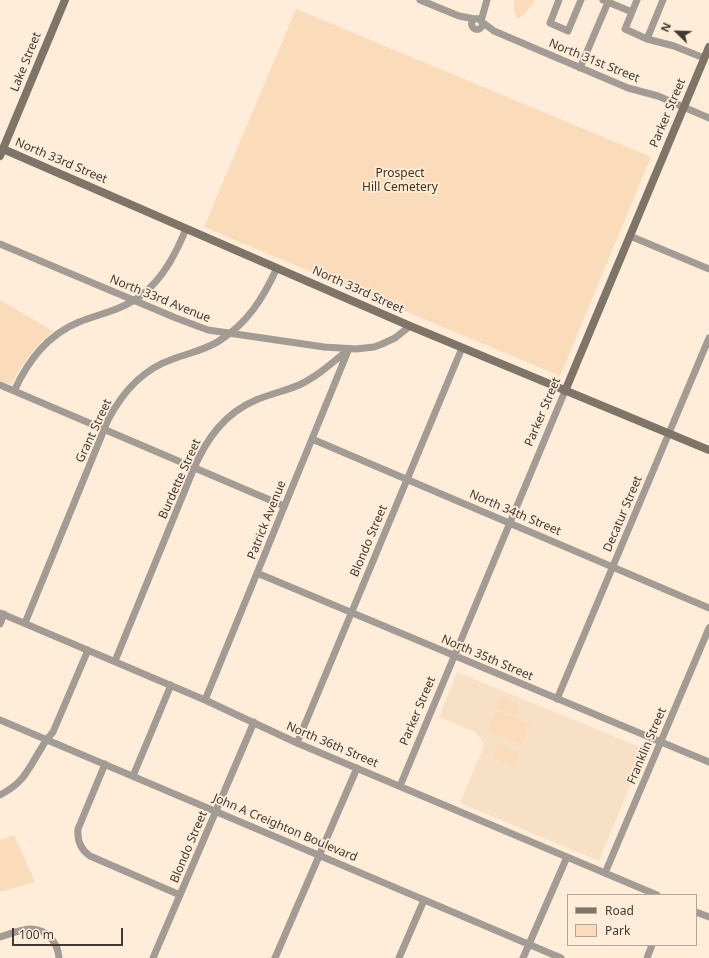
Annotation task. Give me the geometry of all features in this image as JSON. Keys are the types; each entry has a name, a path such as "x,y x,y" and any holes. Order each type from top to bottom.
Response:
{"street":[{"name":"Lake Street","path":"1,151 64,0"},
{"name":"North 31st Street","path":"420,0 459,16 479,20 494,32"},
{"path":"559,0 550,23 568,30 581,0"},
{"path":"637,0 625,29 647,39 674,46 704,58"},
{"path":"647,39 663,0"},
{"path":"580,68 607,1 632,12"},
{"path":"475,28 472,24 479,20 486,2"},
{"name":"North 31st Street","path":"459,16 475,28 494,32 628,88 658,96 709,118"},
{"name":"Parker Street","path":"400,786 709,47"},
{"name":"North 33rd Street","path":"1,151 462,348 709,450"},
{"path":"14,391 23,372 33,357 54,336 79,322 118,309 146,291 160,277 176,252 186,229"},
{"path":"630,236 709,269"},
{"name":"North 33rd Avenue","path":"0,244 192,325 208,330 349,349 365,349 382,344 394,338 410,326"},
{"name":"Grant Street","path":"25,623 104,430 111,414 121,398 144,374 165,362 211,346 240,326 256,307 266,291 277,268"},
{"name":"Decatur Street","path":"557,698 709,338"},
{"name":"Blondo Street","path":"297,743 462,348"},
{"name":"Patrick Avenue","path":"205,700 349,349"},
{"name":"Burdette Street","path":"115,661 194,468 210,437 233,413 255,400 308,381 349,349"},
{"path":"0,385 284,506"},
{"name":"North 34th Street","path":"312,439 709,608"},
{"name":"North 35th Street","path":"257,573 709,762"},
{"path":"0,624 2,613"},
{"name":"North 36th Street","path":"2,613 172,685 297,743 655,894"},
{"name":"Franklin Street","path":"605,873 709,628"},
{"path":"0,795 10,790 25,776 47,739 53,732 88,650"},
{"path":"133,776 172,685"},
{"name":"John A Creighton Boulevard","path":"0,720 561,958"},
{"name":"Blondo Street","path":"153,958 254,722"},
{"path":"105,764 78,829 81,848 90,856 180,895"},
{"path":"275,958 357,768"},
{"path":"523,958 567,857"},
{"path":"399,958 424,900"},
{"path":"697,912 709,917"},
{"path":"0,937 32,929 45,933 57,947 59,958"},
{"path":"647,958 652,946"}],"shaded area":[{"path":"457,672 645,749 599,861 460,803 484,745 475,732 439,717"}],"green space":[{"path":"514,0 534,0 534,3 522,16 517,19 514,11"},
{"name":"Prospect Hill Cemetery","path":"296,9 651,157 560,376 204,227"},
{"path":"0,300 53,331 29,356 11,385 0,381"},
{"path":"501,696 519,704 514,716 496,709"},
{"path":"496,711 530,724 522,745 487,731"},
{"path":"498,743 521,752 515,767 492,758"},
{"path":"14,835 35,882 0,892 0,840"}]}
